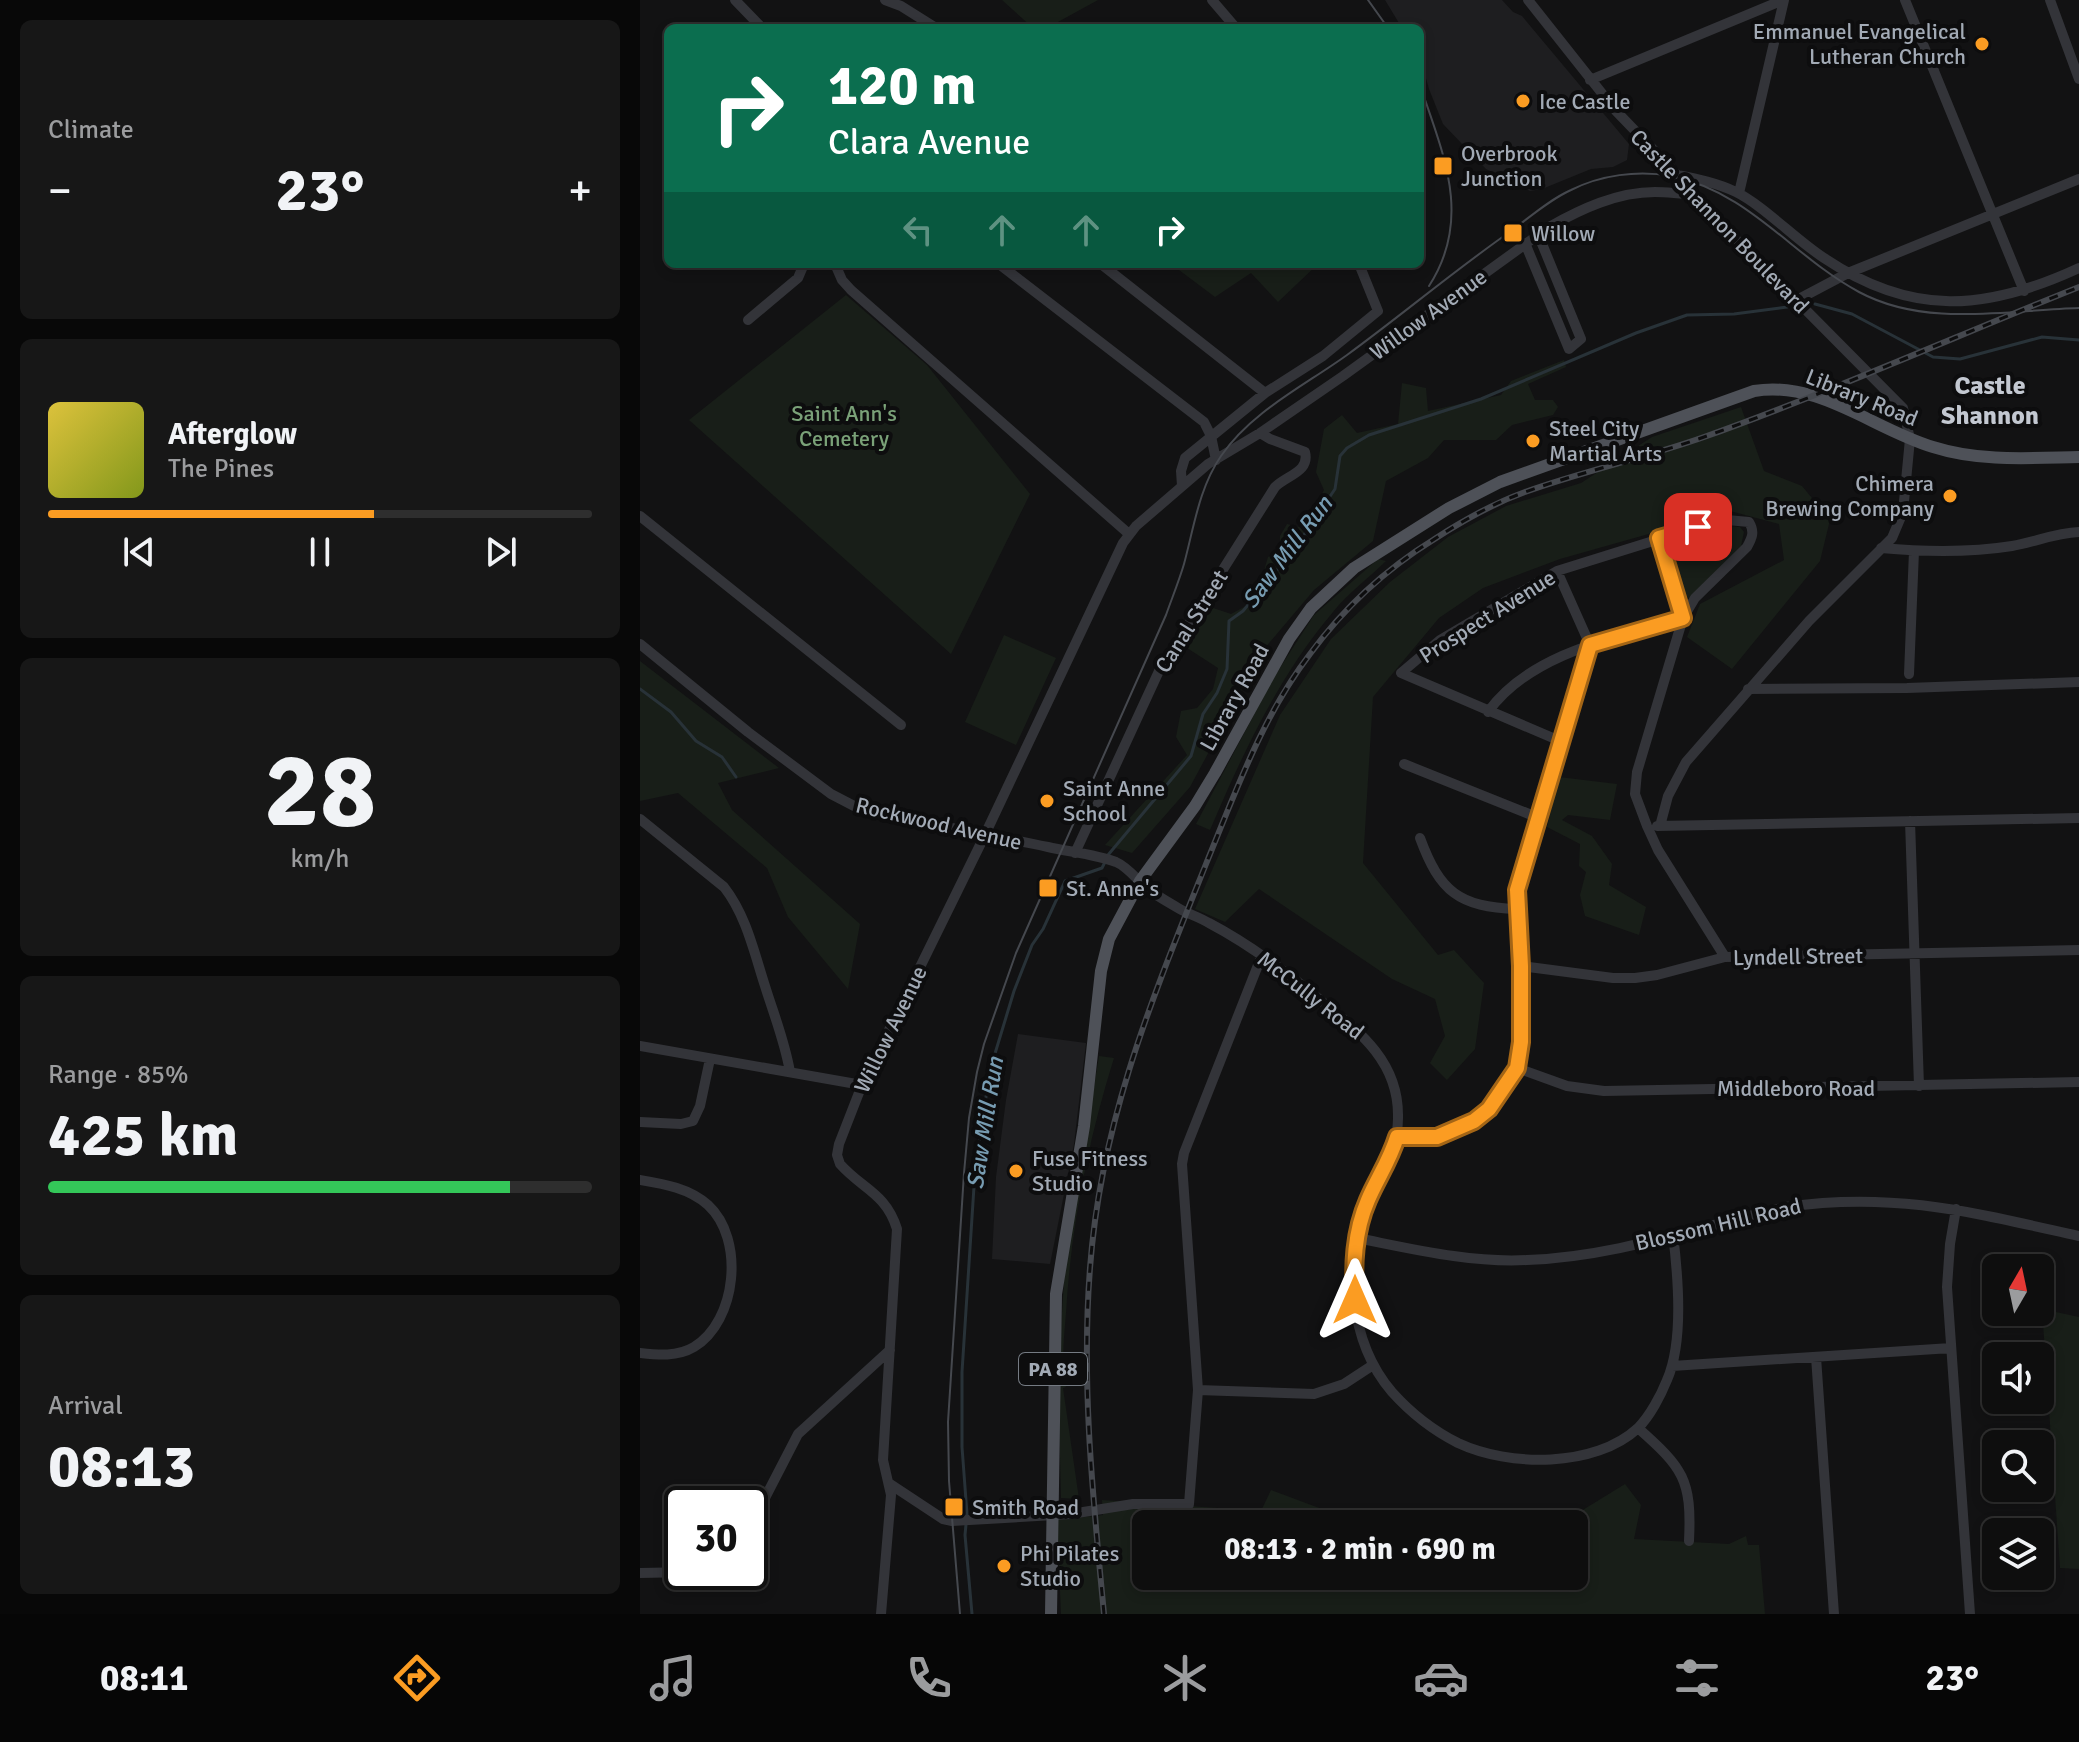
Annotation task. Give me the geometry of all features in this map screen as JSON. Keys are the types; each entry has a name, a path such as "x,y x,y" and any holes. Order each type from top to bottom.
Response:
{"main road":[{"name":"Library Road","path":"1051,1614 1053,1345 1061,1252 1084,1126 1101,971 1109,939 1140,881 1195,806 1274,662 1311,608 1373,554 1449,508 1520,474 1762,389 1806,393 1833,402 1910,439 1964,455 1991,458 2079,457"}],"street":[{"path":"885,0 930,24"},
{"path":"1212,0 1233,24"},
{"name":"Castle Shannon Boulevard","path":"1528,0 1616,111 1795,301 1903,408 1910,439"},
{"path":"1590,80 1784,0"},
{"path":"1739,193 1784,0"},
{"path":"1905,0 2024,291"},
{"path":"2050,0 2079,79"},
{"path":"742,2 756,24"},
{"path":"1677,175 1708,181 1739,193 1824,259 1848,273 1882,289 1923,300 1983,301 2024,291 2079,268"},
{"path":"1795,301 1848,273 2079,179"},
{"name":"Willow Avenue","path":"881,1614 891,1509 890,1484 883,1460 897,1229 893,1214 885,1203 844,1168 837,1155 862,1085 1129,534 1216,460 1381,349 1538,234 1587,208 1622,196 1655,192 1693,194"},
{"path":"1525,243 1569,349 1581,339 1538,234"},
{"path":"748,320 798,278 802,268"},
{"path":"837,268 851,290 1129,534"},
{"path":"1004,268 1204,422 1211,436 1216,460"},
{"path":"1106,268 1265,393"},
{"name":"Willow Avenue","path":"1182,486 1181,471 1185,458 1265,393 1323,356 1378,311 1361,268"},
{"name":"Canal Street","path":"1075,853 1159,671 1275,487 1306,463 1307,454 1301,449 1260,433"},
{"path":"1660,826 1668,796 1686,762 1809,621 1892,538 1903,512 1910,439"},
{"path":"640,516 901,725"},
{"name":"Prospect Avenue","path":"1488,712 1401,673 1440,640 1557,571 1727,520 1749,522 1753,537 1747,547 1695,598 1683,618 1637,772 1635,794 1638,808 1658,850 1725,957"},
{"path":"1881,548 1949,552 2016,545 2057,533 2079,532"},
{"path":"1560,741 1488,712 1500,694 1569,652 1683,618 1659,538"},
{"path":"1909,674 1914,551"},
{"path":"1397,1137 1437,1137 1474,1121 1489,1109 1517,1068 1521,1042 1517,909 1520,876 1590,645 1557,571"},
{"name":"Rockwood Avenue","path":"640,644 748,732 831,794 856,807 1096,857 1119,863 1140,881"},
{"path":"1748,689 2079,682"},
{"path":"1404,764 1539,818"},
{"path":"1647,826 2079,818"},
{"path":"640,819 724,887 735,900 786,1051 790,1072"},
{"path":"1910,821 1919,1086"},
{"path":"1420,838 1436,875 1460,897 1490,908 1517,909"},
{"name":"McCully Road","path":"1140,881 1179,909 1211,924 1279,965 1374,1046 1387,1066 1395,1089 1397,1137 1368,1199 1357,1238 1353,1272 1355,1300 1365,1347 1373,1365 1413,1413 1458,1443 1519,1459 1574,1457 1594,1452 1638,1428 1667,1382 1672,1366 1677,1327 1673,1234"},
{"name":"Lyndell Street","path":"1521,966 1635,978 1725,957 2079,950"},
{"path":"890,1484 943,1519 968,1521 1071,1514 1133,1504 1189,1504 1198,1390 1182,1164 1262,955"},
{"path":"640,1046 862,1085"},
{"path":"640,1122 681,1124 693,1121 700,1106 710,1059"},
{"name":"Middleboro Road","path":"1517,1068 1567,1086 1604,1091 2079,1082"},
{"path":"640,1180 691,1192 709,1205 727,1234 731,1263 724,1306 707,1335 694,1347 679,1353 662,1356 640,1353"},
{"name":"Blossom Hill Road","path":"1357,1238 1447,1255 1526,1260 1601,1252 1816,1202 1871,1200 1956,1209 2079,1236"},
{"path":"1956,1209 1948,1267 1970,1614"},
{"path":"1672,1366 1951,1348"},
{"path":"768,1492 798,1434 890,1350"},
{"path":"1816,1357 1834,1614"},
{"path":"1198,1390 1314,1394 1344,1384 1373,1365"},
{"path":"1638,1428 1676,1465 1685,1482 1690,1512 1689,1541"},
{"path":"640,1573 664,1573"}],"shaded area":[{"path":"1385,0 1502,0 1513,12 1522,16 1629,144 1627,160 1613,167 1591,169 1530,191 1486,169 1443,124 1424,71 1424,24 1400,24"},
{"path":"1018,1034 1086,1043 1074,1144 1050,1264 992,1259 996,1177"}],"green space":[{"path":"1002,0 1098,0 1054,24 1029,24"},
{"path":"1176,268 1314,268 1278,302 1251,273 1215,297"},
{"name":"Saint Ann's Cemetery","path":"846,295 927,365 1030,494 951,654 689,420"},
{"path":"1564,360 1566,367 1528,384 1535,400 1553,400 1558,407 1553,415 1512,425 1496,440 1444,440 1428,458 1386,481 1373,541 1314,590 1264,649 1190,787 1132,853 1105,845 1187,755 1176,737 1181,711 1197,708 1213,689 1218,668 1184,646 1210,607 1231,614 1255,601 1268,557 1280,551 1280,536 1287,524 1303,528 1324,490 1316,472 1324,429 1342,415 1357,433 1398,424 1402,383 1426,388 1428,411 1501,395 1511,381"},
{"path":"1741,407 1764,471 1802,486 1830,520 1820,561 1732,669 1687,637 1700,604 1784,560 1779,524 1730,511 1560,559 1483,588 1439,618 1373,697 1363,863 1438,955 1454,950 1484,983 1475,1049 1447,1080 1430,1063 1445,1036 1435,999 1392,979 1259,889 1225,922 1195,909 1280,715 1331,639 1390,582 1448,537 1506,506 1581,483 1652,437"},
{"path":"1740,527 1744,532 1741,546 1690,598 1681,596 1664,542 1711,528"},
{"path":"1378,559 1386,561 1333,612 1295,663 1249,744 1210,830 1196,824 1274,677 1314,615"},
{"path":"1004,635 1056,658 1016,745 965,722"},
{"path":"640,661 779,768 718,783 732,810 860,924 848,989 788,917 767,868 678,793 640,801"},
{"path":"1559,777 1617,784 1610,820 1568,815 1562,820 1592,836 1612,864 1609,885 1646,907 1639,935 1585,916 1580,895 1586,872 1579,866 1580,844 1547,827"},
{"path":"1099,1056 1114,1058 1096,1121 1077,1216 1063,1350 1066,1387 1063,1388 1079,1499 1061,1498 1058,1374 1065,1266"},
{"path":"2054,1312 2079,1317 2079,1569 2060,1568 2054,1430 2050,1430 2049,1414 2054,1414 2054,1342 2044,1342 2043,1326 2054,1326"},
{"path":"1625,1484 1641,1505 1634,1539 1729,1544 1746,1536 1748,1545 1759,1545 1765,1614 1061,1614 1057,1520 1103,1515 1102,1500 1247,1510 1132,1510 1132,1590 1588,1590 1588,1510 1583,1510"},
{"path":"1271,1490 1325,1510 1261,1510"}],"waterway":[{"name":"Saw Mill Run","path":"1815,304 1852,314 1933,357 1960,359 2042,337 2079,340"},
{"name":"Saw Mill Run","path":"1108,855 1191,756 1203,714 1217,693 1227,669 1229,621 1243,611 1293,551 1335,489 1340,456 1347,448 1369,435 1481,399 1636,333 1687,315 1734,314 1787,307"},
{"path":"640,689 671,712 696,741 722,757 736,777"},
{"name":"Saw Mill Run","path":"972,1614 965,1535 962,1372 975,1171 990,1070 1014,991 1032,945 1043,929 1065,881 1102,868 1105,862"}],"tram line":[{"path":"1368,0 1385,24"},
{"path":"1424,97 1445,161 1452,211 1442,261 1429,286"},
{"path":"960,1614 949,1481 948,1422 964,1173 977,1072 1016,953 1166,615 1207,481 1234,440 1263,412 1347,355 1547,204 1583,185 1620,175 1671,176 1699,184 1724,196 1770,226 1835,277 1885,303 1912,310 1967,314 2079,308"}],"railway":[{"path":"1104,1614 1090,1441 1087,1355 1090,1268 1105,1161 1148,1012 1239,782 1278,703 1310,654 1337,621 1382,577 1416,551 1489,507 1547,484 1682,445 1751,420 2079,287"}],"place":[{"name":"Emmanuel Evangelical Lutheran Church","path":"1982,44"},
{"name":"Ice Castle","path":"1523,101"},
{"name":"Overbrook Junction","path":"1443,166"},
{"name":"Willow","path":"1513,233"},
{"name":"Steel City Martial Arts","path":"1533,441"},
{"name":"Chimera Brewing Company","path":"1950,496"},
{"name":"Saint Anne School","path":"1047,801"},
{"name":"St. Anne's","path":"1048,888"},
{"name":"Fuse Fitness Studio","path":"1016,1171"},
{"name":"Smith Road","path":"954,1507"},
{"name":"Phi Pilates Studio","path":"1004,1566"}],"district":[{"name":"Castle Shannon","path":"1990,400"}],"route":[{"path":"1355,1300 1353,1272 1363,1213 1397,1137 1437,1137 1474,1121 1503,1092 1517,1068 1521,1042 1517,890 1590,645 1683,618 1659,538 1698,527"}]}
